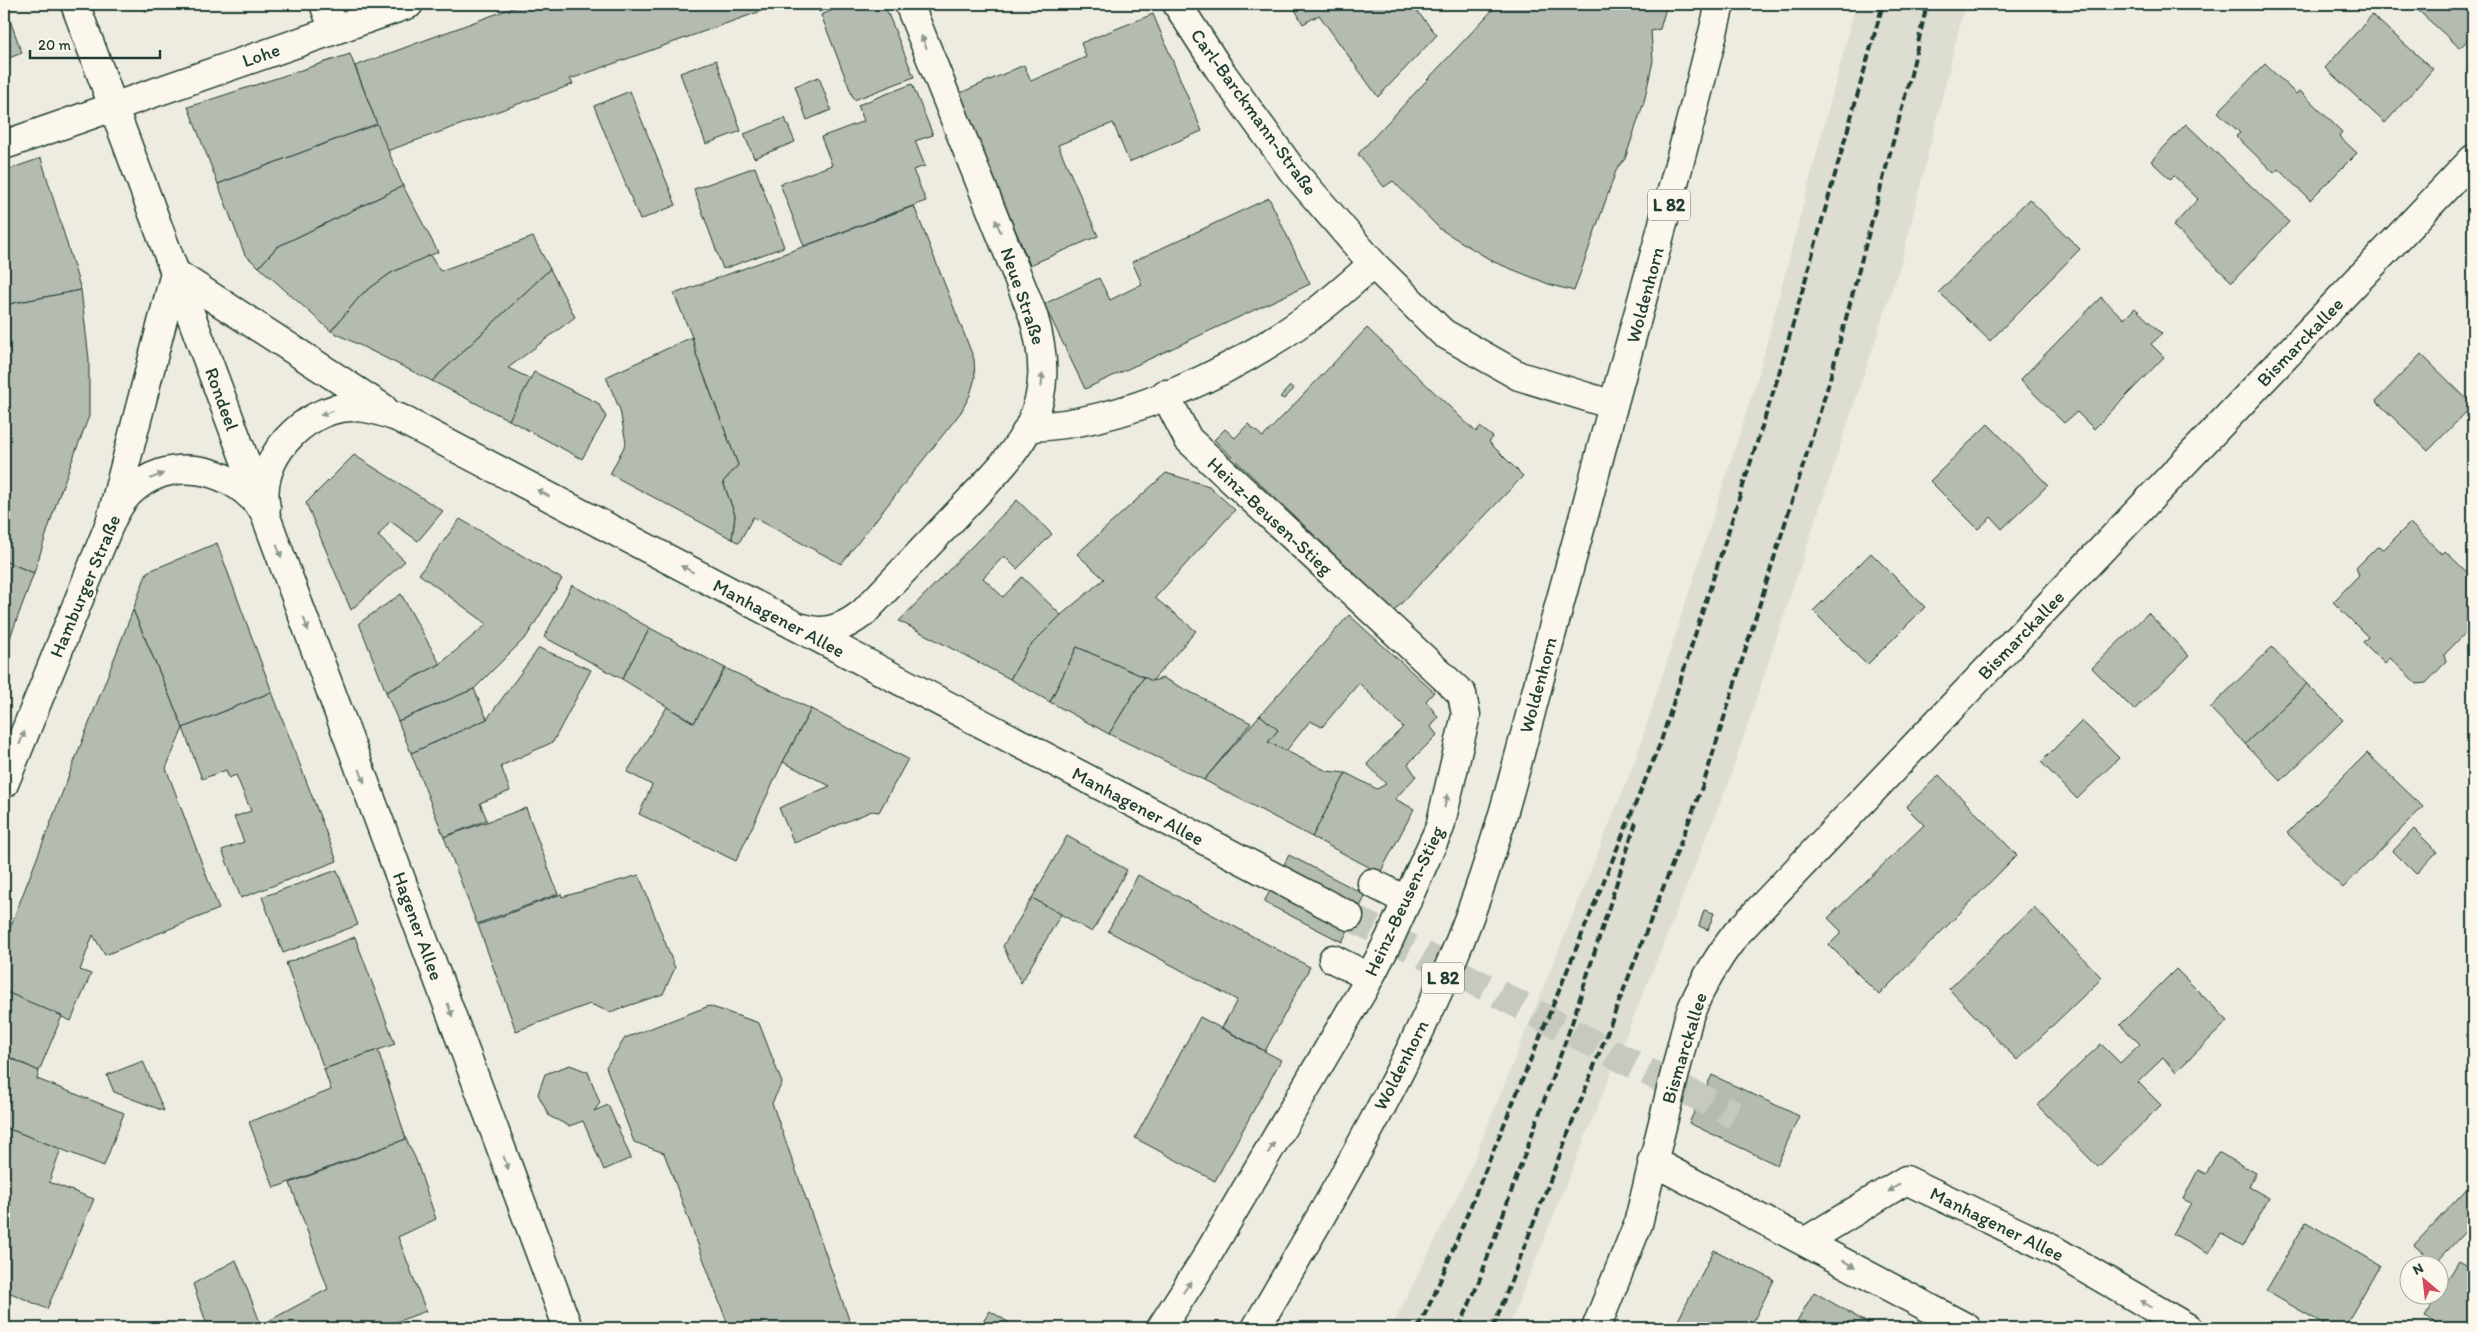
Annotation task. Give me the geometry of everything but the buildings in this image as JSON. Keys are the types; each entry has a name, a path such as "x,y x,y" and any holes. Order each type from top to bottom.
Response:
{"street":[{"name":"Rondeel","path":"76,4 269,524"},
{"path":"324,4 334,30"},
{"name":"Lohe","path":"4,145 118,118 334,30 409,4"},
{"name":"Neue Straße","path":"792,624 807,630 827,630 856,619 1012,457 1030,427 1040,399 1043,379 1040,336 909,4"},
{"name":"Carl-Barckmann-Straße","path":"1177,4 1220,69 1292,170 1373,264 1443,333 1519,376 1612,405"},
{"name":"Woldenhorn","path":"1256,1328 1299,1255 1401,1068 1456,949 1515,771 1612,405 1638,321 1700,88 1720,4"},
{"name":"Bismarckallee","path":"1596,1328 1638,1224 1689,1016 1698,992 1715,961 1736,934 2473,159"},
{"path":"1030,427 1070,423 1099,416 1165,394 1245,358 1285,333 1334,298 1373,264"},
{"path":"110,523 175,273 399,418"},
{"name":"Heinz-Beusen-Stieg","path":"1161,1328 1204,1261 1369,977 1407,901 1440,827 1466,715 1462,694 1188,439 1165,394"},
{"name":"Manhagener Allee","path":"269,524 265,504 267,479 271,466 286,440 302,425 321,414 349,407 364,407 399,418 1349,916"},
{"name":"Hamburger Straße","path":"4,784 110,523 120,504 139,485 163,473 190,469 217,474 241,487 260,506 269,524"},
{"name":"Hagener Allee","path":"269,524 568,1328"},
{"path":"1372,883 1407,901"},
{"path":"1333,959 1369,977"},
{"path":"1652,1161 1967,1328"},
{"name":"Manhagener Allee","path":"1806,1241 1906,1180 2052,1249 2188,1328"}],"shaded area":[{"path":"1856,4 1965,4 1902,260 1728,784 1508,1328 1391,1328 1467,1177 1636,758 1758,376"}],"tunnel":[{"path":"1349,916 1644,1070 1735,1115"}],"railway":[{"path":"1418,1328 1435,1293 1660,744 1778,377 1883,4"},
{"path":"1493,1328 1704,782 1828,386 1911,74 1927,4"},
{"path":"1459,1328 1478,1284 1572,1023 1637,819"}]}
